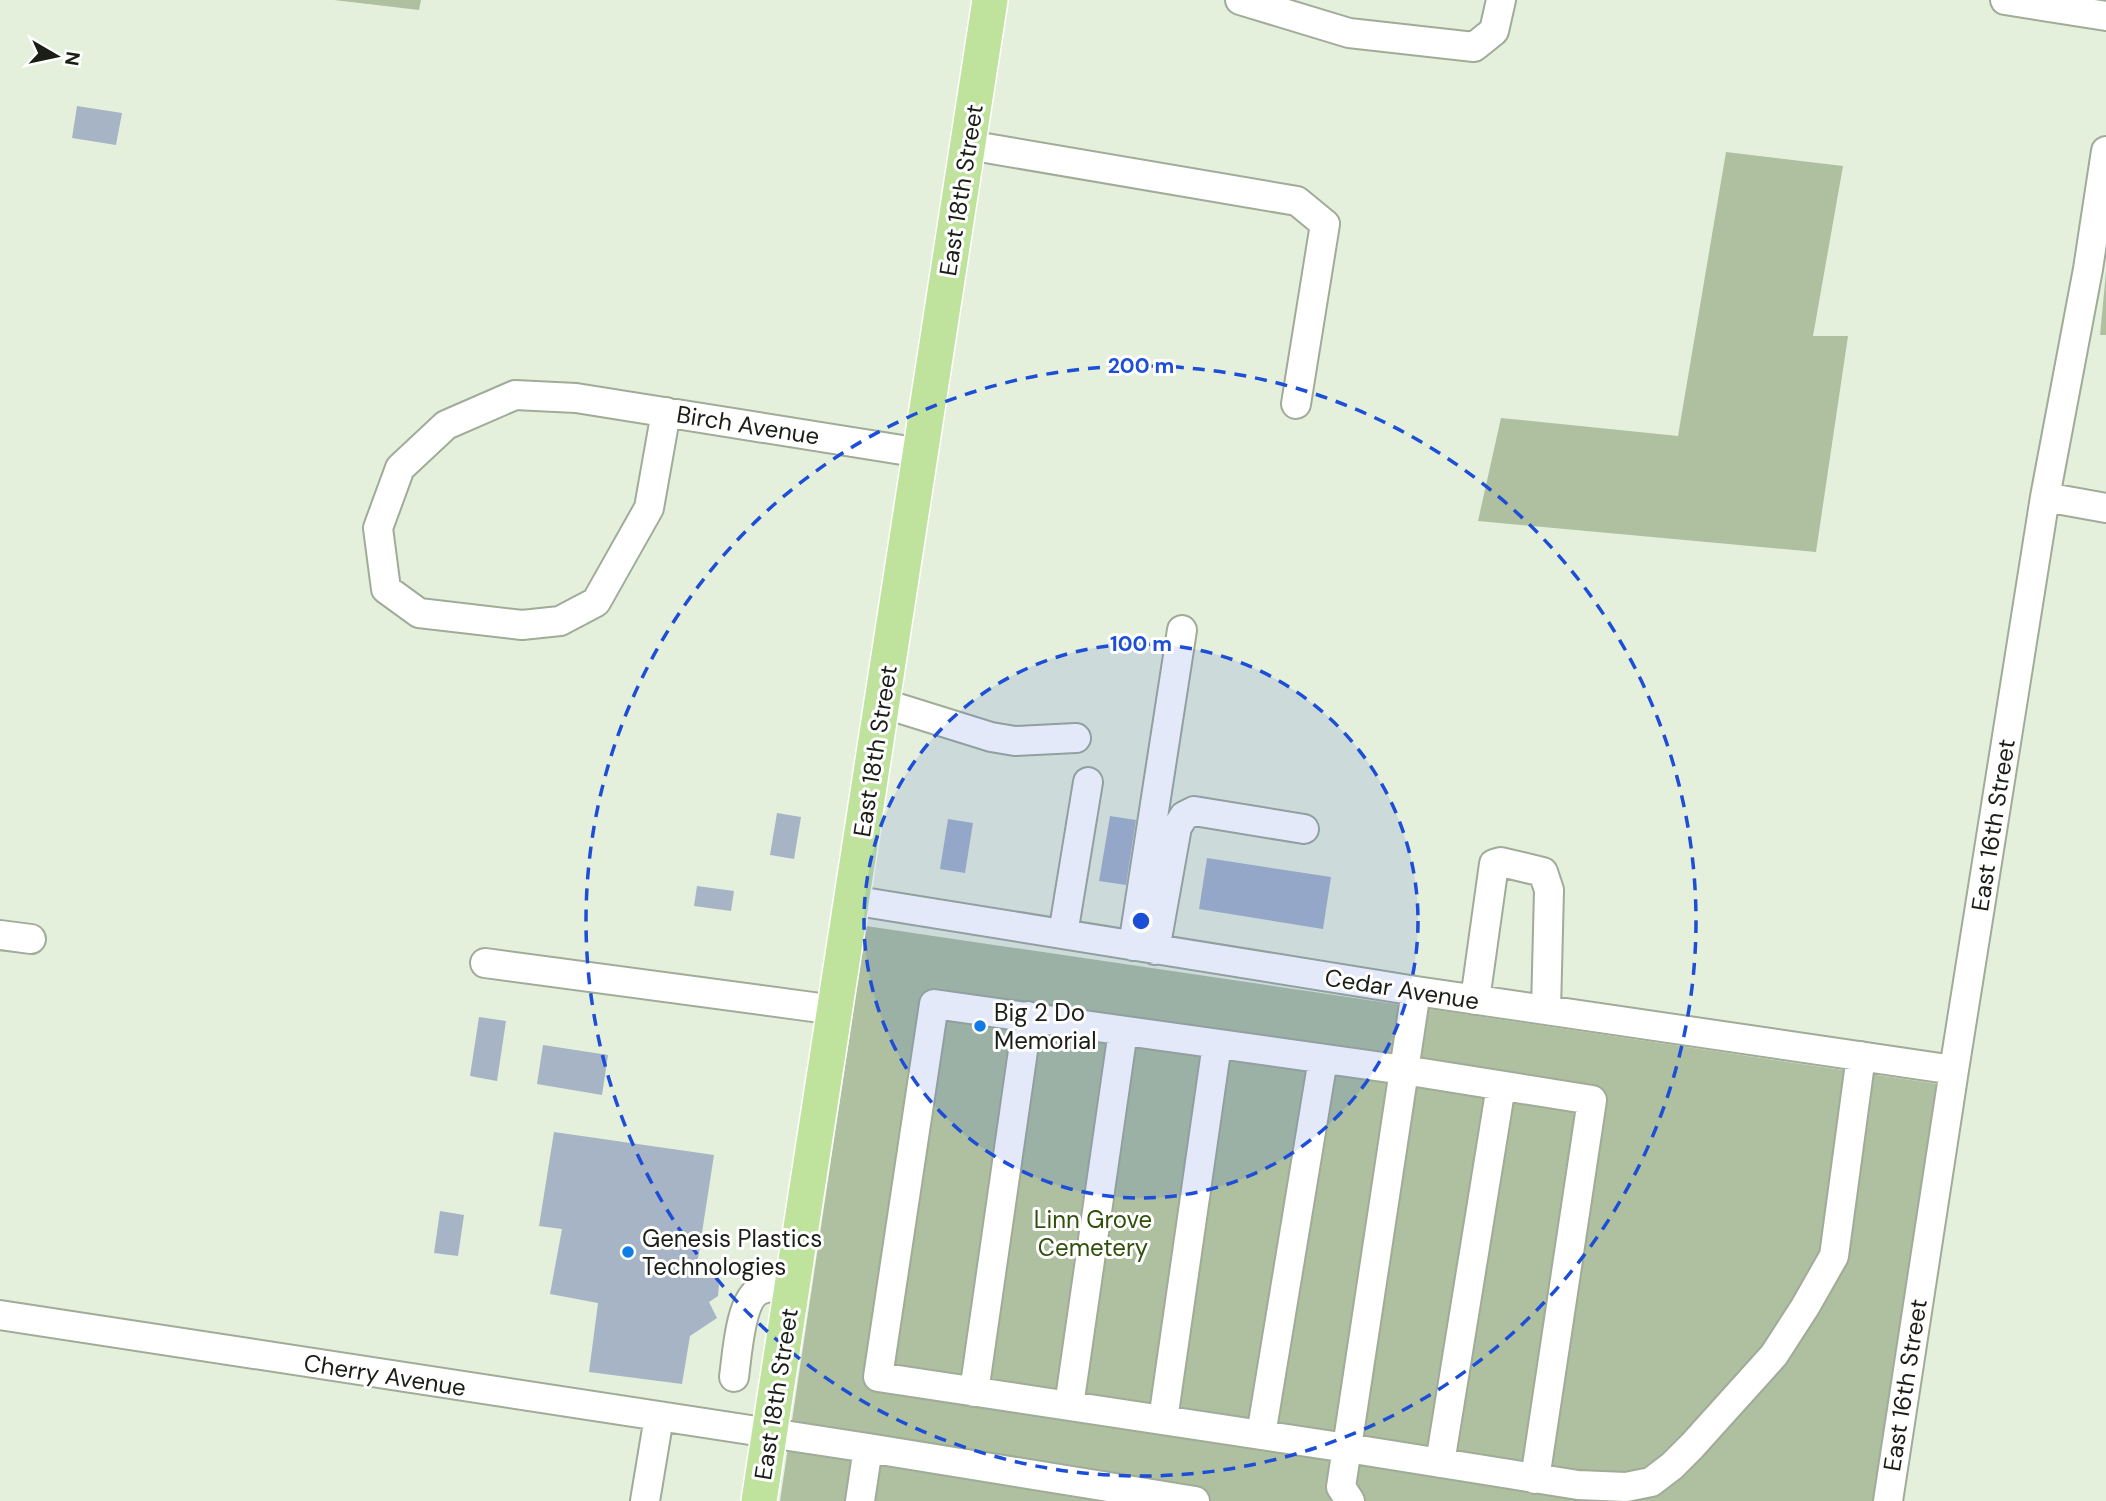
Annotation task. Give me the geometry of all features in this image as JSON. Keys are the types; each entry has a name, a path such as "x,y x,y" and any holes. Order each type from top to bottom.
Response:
{"main road":[{"name":"East 18th Street","path":"759,1501 990,0"}],"street":[{"path":"1240,0 1349,33 1475,47 1494,31 1501,0"},
{"path":"2005,0 2106,16"},
{"path":"968,145 1297,201 1325,224 1296,404"},
{"name":"East 16th Street","path":"1888,1501 2045,498 2088,269 2106,150"},
{"name":"Birch Avenue","path":"666,412 649,508 596,602 560,621 522,625 419,613 386,589 378,528 400,468 446,425 515,395 576,398 666,412 920,453"},
{"path":"2045,498 2106,508"},
{"path":"1144,948 1182,630"},
{"path":"882,703 1003,739 1016,741 1076,738"},
{"path":"1063,934 1088,782"},
{"path":"1144,948 1177,827 1184,816 1194,811 1304,829"},
{"path":"1475,1000 1494,864 1501,862 1543,872 1549,890 1546,1010"},
{"name":"Cedar Avenue","path":"852,900 1416,991 1954,1070"},
{"path":"0,935 31,939"},
{"path":"485,963 835,1010"},
{"path":"1343,1496 1347,1448 1416,991"},
{"path":"1535,1479 1592,1100 1404,1070 934,1004 878,1377 1440,1463 1535,1479 1591,1493 1651,1482 1672,1466 1774,1354 1805,1307 1834,1256 1861,1056"},
{"path":"974,1392 1028,1016"},
{"path":"1069,1406 1124,1031"},
{"path":"1163,1420 1217,1044"},
{"path":"1261,1435 1323,1059"},
{"path":"1440,1463 1502,1086"},
{"path":"734,1377 743,1319 750,1299 759,1290 793,1284"},
{"name":"Cherry Avenue","path":"0,1315 1195,1501"},
{"path":"645,1501 659,1417"},
{"path":"860,1501 868,1448"}],"green space":[{"path":"334,0 421,0 419,10"},
{"path":"1726,152 1843,166 1813,336 1848,336 1816,552 1478,521 1501,418 1678,436"},
{"path":"2106,272 2106,335 2100,335"},
{"name":"Linn Grove Cemetery","path":"866,926 1938,1084 1873,1501 780,1501"}],"building":[{"path":"77,106 122,113 116,145 72,138"},
{"path":"777,813 801,817 794,859 770,855"},
{"path":"1110,816 1136,820 1126,885 1099,881"},
{"path":"948,819 973,823 965,873 940,869"},
{"path":"1207,858 1331,877 1323,929 1199,909"},
{"path":"697,886 734,891 731,911 694,906"},
{"path":"479,1017 506,1021 497,1081 470,1076"},
{"path":"543,1045 608,1055 602,1095 537,1084"},
{"name":"Genesis Plastics Technologies","path":"554,1132 714,1155 695,1278 716,1278 719,1285 718,1296 709,1302 717,1318 690,1336 682,1384 589,1372 598,1303 550,1294 562,1229 539,1226"},
{"path":"440,1211 464,1215 458,1256 434,1253"}],"place":[{"name":"Big 2 Do Memorial","path":"980,1026"},
{"name":"Genesis Plastics Technologies","path":"628,1252"}]}
